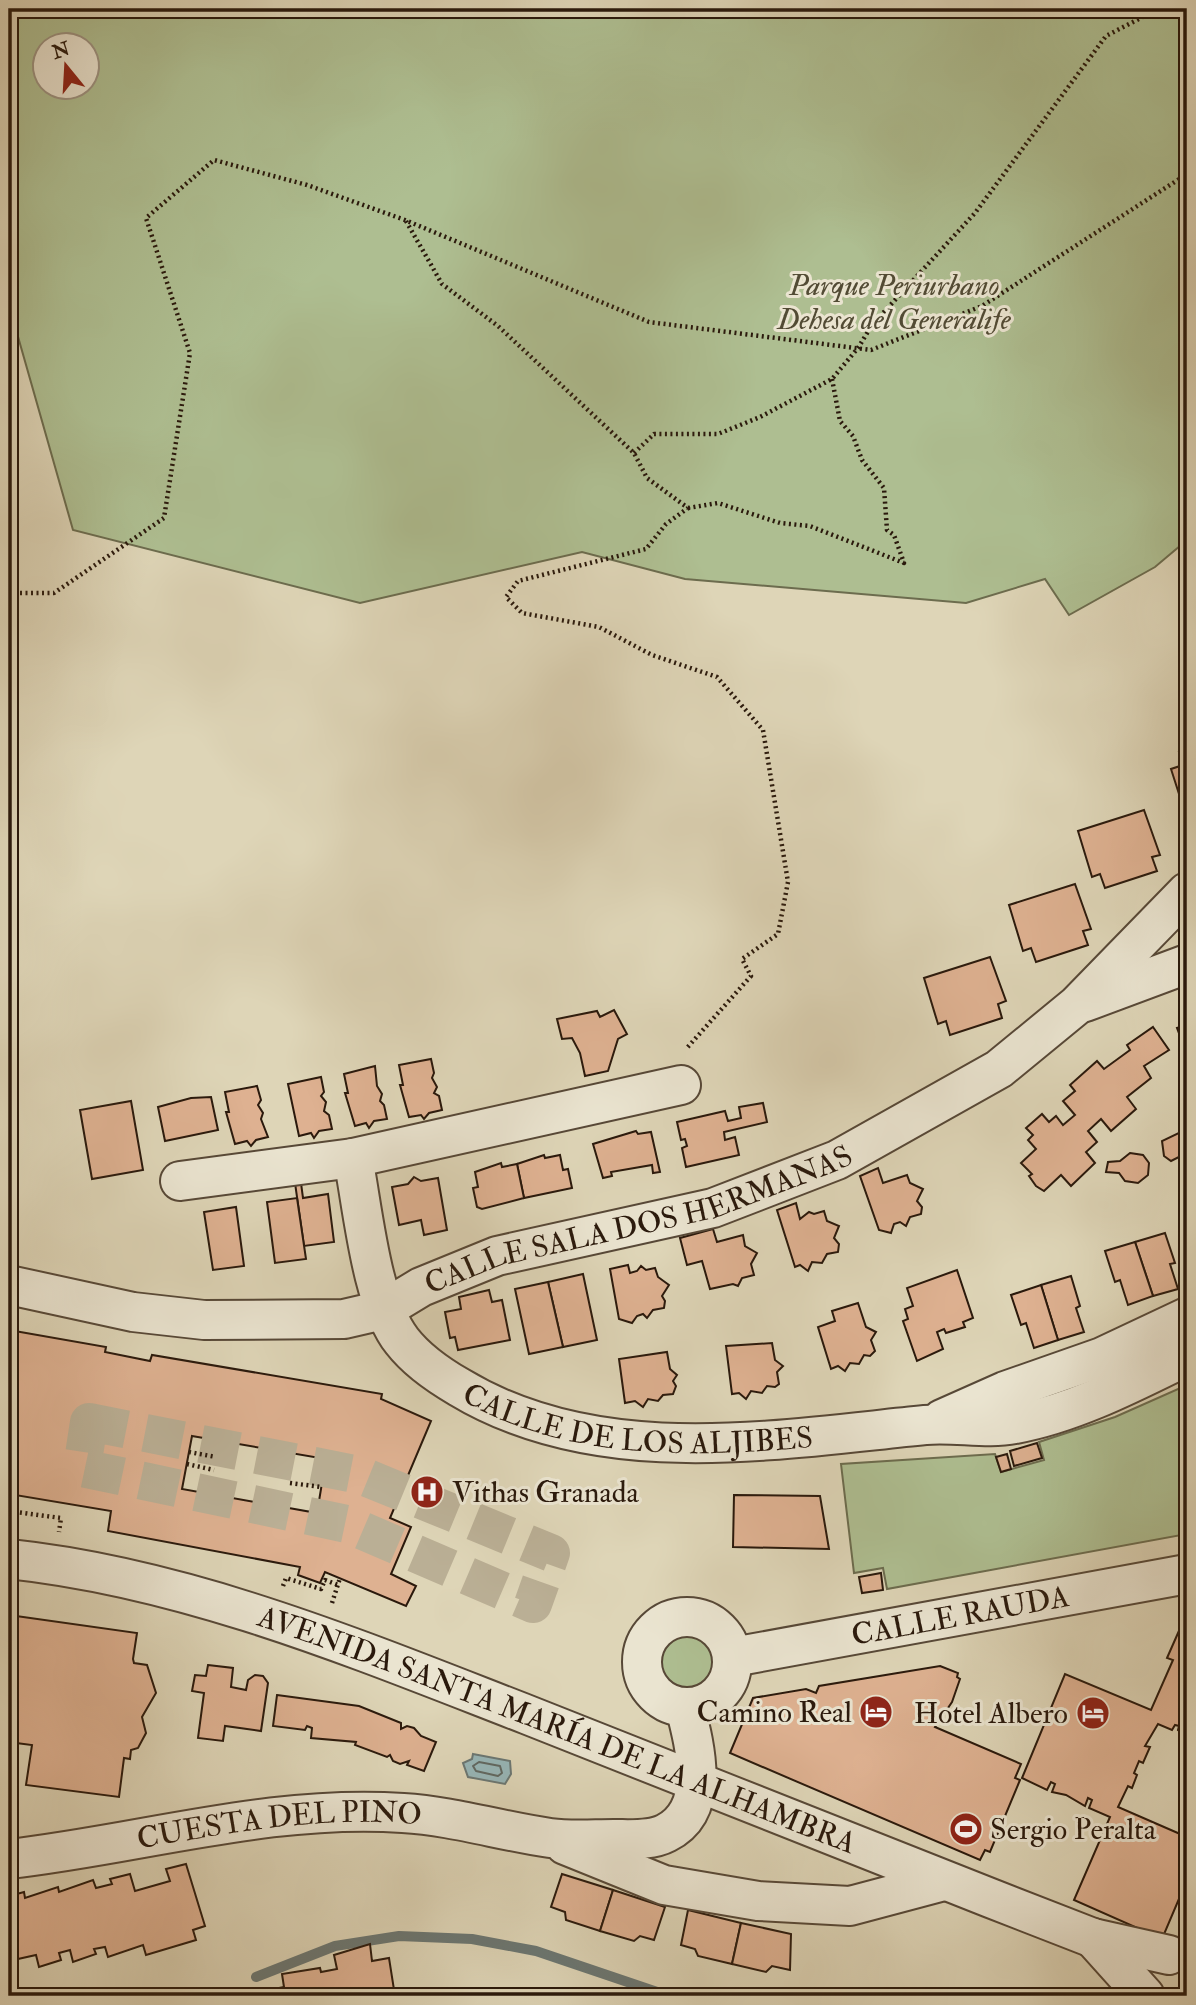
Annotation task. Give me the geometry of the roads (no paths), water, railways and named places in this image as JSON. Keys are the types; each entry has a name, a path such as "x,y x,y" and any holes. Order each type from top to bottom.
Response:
{"street":[{"name":"CALLE SALA DOS HERMANAS","path":"9,1285 133,1312 204,1320 344,1319 383,1310 421,1287 497,1256 713,1209 838,1160 921,1116 999,1069 1077,1005 1187,892"},
{"path":"1077,1005 1187,964"},
{"path":"180,1181 353,1158 677,1086"},
{"name":"CALLE DE LOS ALJIBES","path":"353,1158 383,1310 402,1342 444,1378 485,1403 534,1422 609,1438 698,1444 931,1424 1014,1424 1133,1382 1187,1356"},
{"name":"CALLE DE LOS ALJIBES","path":"931,1424 1005,1391 1102,1357 1187,1317"},
{"name":"AVENIDA SANTA MARÍA DE LA ALHAMBRA","path":"9,1559 62,1564 210,1599 419,1673 1093,1938 1178,1952"},
{"name":"CALLE RAUDA","path":"733,1657 1187,1574"},
{"path":"697,1618 722,1633 733,1657 731,1675 724,1688 707,1702 685,1707 658,1697 648,1685 643,1671 643,1650 655,1629 668,1621 697,1618"},
{"path":"685,1707 698,1782"},
{"name":"CUESTA DEL PINO","path":"9,1859 86,1850 252,1818 342,1811 405,1813 503,1827 551,1838 657,1837 679,1824 698,1782"},
{"name":"CUESTA DEL PINO","path":"551,1838 578,1852 664,1885 758,1901 850,1906 944,1881"},
{"name":"AVENIDA SANTA MARÍA DE LA ALHAMBRA","path":"1093,1938 1145,1996"},
{"path":"1145,1996 1156,1966 1178,1952"}],"water":[{"path":"473,1754 510,1761 511,1774 505,1784 468,1777 463,1763 472,1759"}],"waterway":[{"path":"256,1977 335,1946 399,1936 472,1939 536,1951 669,1996"}],"tunnel":[{"path":"89,1422 360,1475 551,1553 533,1604 347,1524 82,1468 89,1422"}],"place":[{"name":"Vithas Granada","path":"427,1492"},
{"name":"Camino Real","path":"876,1712"},
{"name":"Hotel Albero","path":"1093,1713"},
{"name":"Sergio Peralta","path":"966,1829"}],"park label":[{"name":"Parque Periurbano Dehesa del Generalife","path":"894,302"}]}
